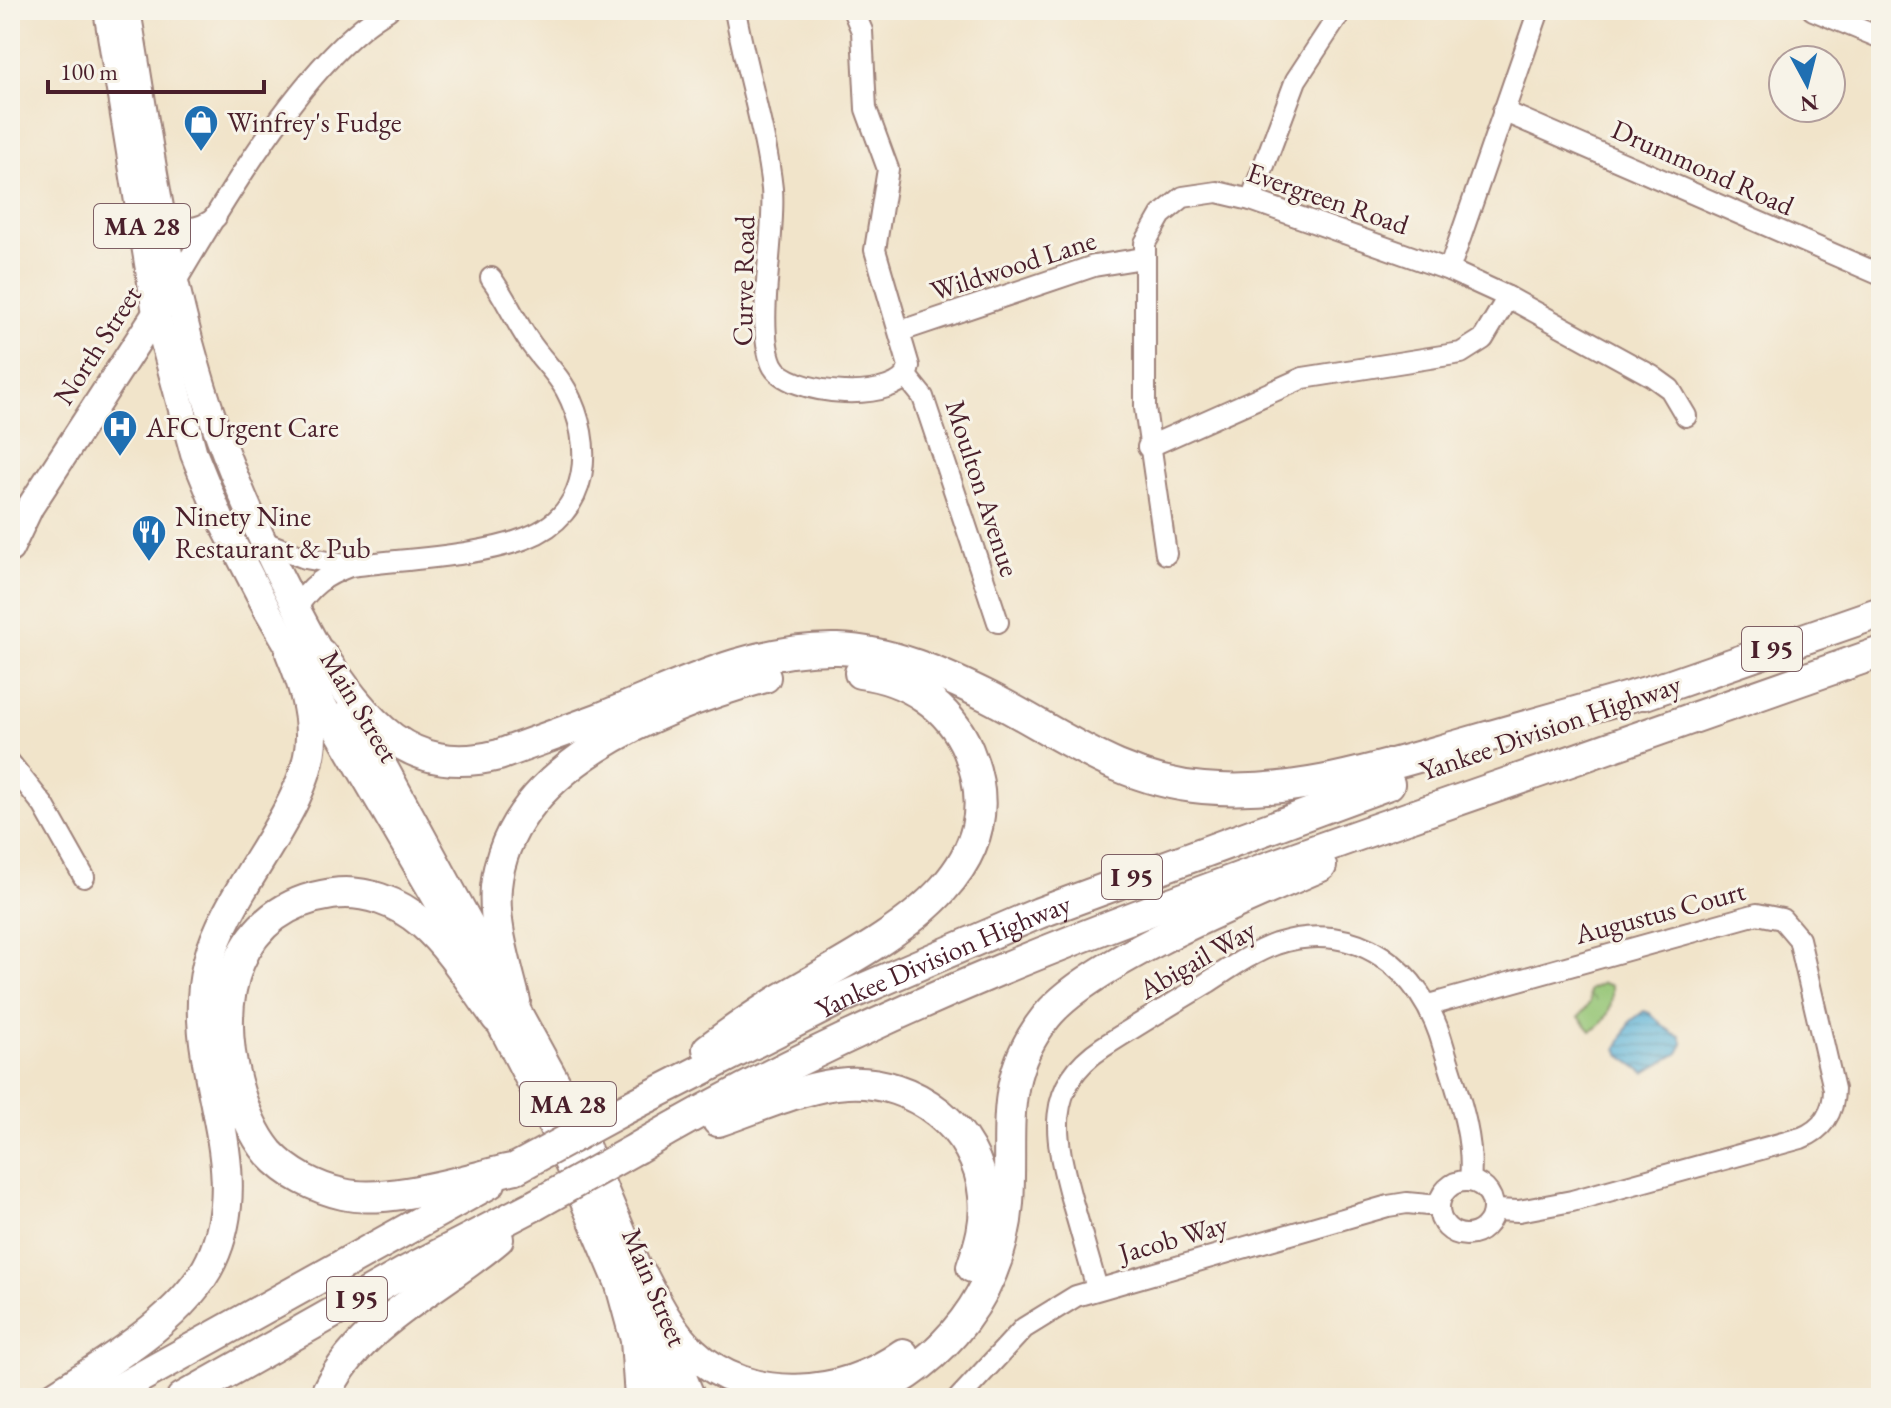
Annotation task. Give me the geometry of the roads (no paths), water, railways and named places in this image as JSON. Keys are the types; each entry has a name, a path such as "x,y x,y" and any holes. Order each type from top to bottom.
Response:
{"highway":[{"name":"Yankee Division Highway","path":"103,1398 619,1112 844,997 1052,908 1215,846 1881,612"},
{"path":"306,653 380,730 400,744 438,759 469,760 499,755 692,679 752,660 806,650 840,649 903,661 938,673 992,699 1102,761 1134,774 1180,786 1235,790 1291,786 1350,776 1664,687"},
{"name":"Yankee Division Highway","path":"182,1398 407,1271 535,1205 712,1106 895,1017 1025,959 1261,869 1881,652"},
{"path":"52,1398 141,1336 185,1300 207,1269 220,1237 229,1173 224,1129 208,1058 204,984 224,917 294,798 307,765 310,716 306,653"},
{"path":"506,1010 496,909 501,859 517,824 540,791 580,759 694,701 773,675 809,670 851,671 899,682 921,693 944,713 970,754 980,798 972,845 946,888 907,922 769,1006 619,1112"},
{"path":"865,1398 906,1377 945,1345 968,1317 991,1275 1006,1216 1007,1121 1012,1081 1032,1036 1065,996 1138,953 1253,896 1548,768"},
{"path":"506,1010 422,922 377,898 341,893 294,905 257,934 233,975 227,1013 231,1064 243,1107 269,1153 297,1176 334,1192 364,1197 398,1194 516,1168"},
{"path":"631,1280 679,1337 722,1374 769,1389 825,1386 863,1375 898,1357 945,1315 972,1268 981,1238 985,1208 981,1176 971,1151 950,1122 913,1096 879,1085 844,1083 804,1091 637,1148"},
{"path":"324,1398 335,1378 366,1340 474,1259 535,1205"},
{"path":"631,1280 640,1398"}],"main road":[{"name":"Main Street","path":"107,10 156,313 194,454 226,530 306,653 438,902 506,1010 548,1117 692,1398"},
{"name":"Main Street","path":"127,10 175,283 218,434 296,609 306,653"},
{"name":"North Street","path":"10,549 30,507 175,283"},
{"name":"Main Street","path":"631,1280 667,1398"}],"street":[{"name":"North Street","path":"175,283 216,217 305,89 354,35 388,10"},
{"name":"Curve Road","path":"735,10 771,186 767,333 772,363 789,381 826,390 875,390 897,384 906,376"},
{"path":"853,10 862,31 866,109 888,169 875,250 901,331 909,366 906,376"},
{"path":"1251,200 1296,80 1342,10"},
{"path":"1449,270 1539,10"},
{"path":"1813,10 1836,14 1881,38"},
{"name":"Drummond Road","path":"1503,111 1881,275"},
{"name":"Evergreen Road","path":"1166,554 1148,447 1143,258 1150,230 1178,199 1204,192 1251,200 1449,270 1508,297 1652,376 1670,389 1686,416"},
{"path":"159,199 166,218 173,226 197,228 216,217"},
{"name":"Wildwood Lane","path":"901,331 1094,266 1143,258"},
{"path":"296,609 319,579 350,566 518,541 550,525 575,494 585,455 580,422 559,379 530,343 491,278"},
{"path":"1148,447 1178,437 1303,378 1461,353 1483,339 1508,297"},
{"name":"Moulton Avenue","path":"906,376 922,393 998,622"},
{"path":"264,542 305,558 350,566"},
{"path":"10,763 44,806 84,877"},
{"name":"Augustus Court","path":"1429,1005 1757,914 1772,915 1786,922 1800,944 1834,1089 1830,1112 1816,1130 1801,1138 1572,1201 1528,1210 1494,1210"},
{"name":"Abigail Way","path":"1097,1288 1056,1135 1063,1094 1086,1059 1249,957 1293,940 1325,938 1370,950 1408,977 1429,1005 1469,1136 1472,1156 1470,1181"},
{"path":"1470,1181 1487,1191 1494,1210 1483,1230 1465,1236 1446,1227 1439,1206 1447,1189 1470,1181"},
{"name":"Jacob Way","path":"959,1398 1035,1319 1066,1300 1097,1288 1388,1206 1407,1203 1439,1206"}],"water":[{"path":"1644,1011 1680,1036 1683,1044 1678,1053 1645,1073 1620,1055 1617,1048 1631,1021"}],"place":[{"name":"Winfrey's Fudge","path":"201,153"},
{"name":"AFC Urgent Care","path":"120,458"},
{"name":"Ninety Nine Restaurant & Pub","path":"149,563"}]}
